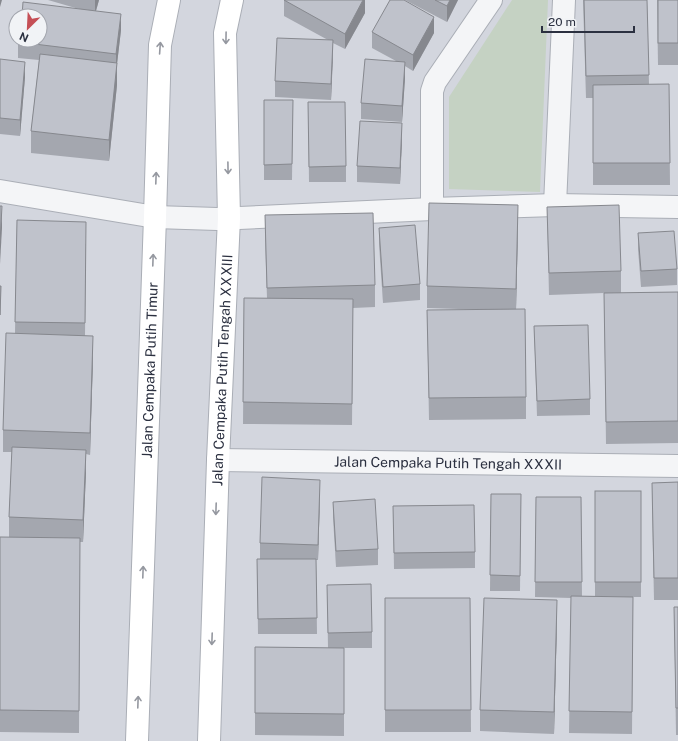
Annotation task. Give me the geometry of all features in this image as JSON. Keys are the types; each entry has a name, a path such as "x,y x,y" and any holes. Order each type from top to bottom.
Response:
{"street":[{"name":"Jalan Cempaka Putih Timur","path":"137,741 163,217 160,45 169,0"},
{"name":"Jalan Cempaka Putih Tengah XXXIII","path":"209,741 218,460 220,218 225,34 232,0"},
{"path":"432,209 432,91 435,82 491,0"},
{"path":"555,205 564,0"},
{"path":"0,191 163,217 220,218 555,205 678,207"},
{"name":"Jalan Cempaka Putih Tengah XXXII","path":"218,460 678,466"}],"shaded area":[{"path":"0,0 678,0 678,741 0,741"}],"green space":[{"path":"512,0 548,0 540,192 449,189 449,97"}],"building":[{"path":"284,0 363,0 345,34"},
{"path":"390,0 404,0 434,17 413,55 372,32"},
{"path":"435,0 450,0 447,6"},
{"path":"584,0 647,0 649,75 586,76"},
{"path":"658,0 678,0 678,43 658,43"},
{"path":"23,2 121,14 116,54 48,46 48,8 23,8"},
{"path":"277,38 333,40 331,84 275,81"},
{"path":"40,54 117,63 109,140 31,131"},
{"path":"0,59 25,62 20,120 0,118"},
{"path":"365,59 405,62 402,106 361,103"},
{"path":"669,84 670,163 593,163 593,85"},
{"path":"264,100 293,100 292,164 264,165"},
{"path":"308,102 345,102 346,166 309,167"},
{"path":"360,121 402,123 400,168 357,166"},
{"path":"429,203 518,205 516,289 427,286"},
{"path":"619,205 621,271 549,273 547,207"},
{"path":"0,206 2,206 0,242"},
{"path":"373,213 375,285 267,288 265,215"},
{"path":"17,220 86,222 85,323 15,322"},
{"path":"415,225 420,284 383,287 379,228"},
{"path":"674,231 677,269 641,271 638,233"},
{"path":"0,286 1,286 0,315"},
{"path":"678,292 678,421 606,422 604,293"},
{"path":"244,298 353,299 352,404 243,402"},
{"path":"525,309 526,397 429,398 427,310"},
{"path":"588,325 590,399 537,401 534,326"},
{"path":"6,333 93,336 90,433 3,430"},
{"path":"12,447 86,450 83,520 9,517"},
{"path":"262,477 320,480 318,545 260,543"},
{"path":"678,482 678,578 654,578 652,483"},
{"path":"595,491 641,491 641,582 595,582"},
{"path":"491,494 521,494 520,576 490,575"},
{"path":"536,497 581,497 582,582 535,582"},
{"path":"375,499 378,549 336,551 333,502"},
{"path":"474,505 475,552 394,553 393,506"},
{"path":"0,537 80,538 79,711 0,710"},
{"path":"257,559 316,559 317,618 258,619"},
{"path":"371,584 372,632 328,633 327,585"},
{"path":"571,596 633,597 632,712 569,711"},
{"path":"385,598 470,598 471,710 385,710"},
{"path":"484,598 557,600 554,712 480,710"},
{"path":"674,607 678,607 678,708 676,708"},
{"path":"255,647 344,648 344,714 255,713"}]}
